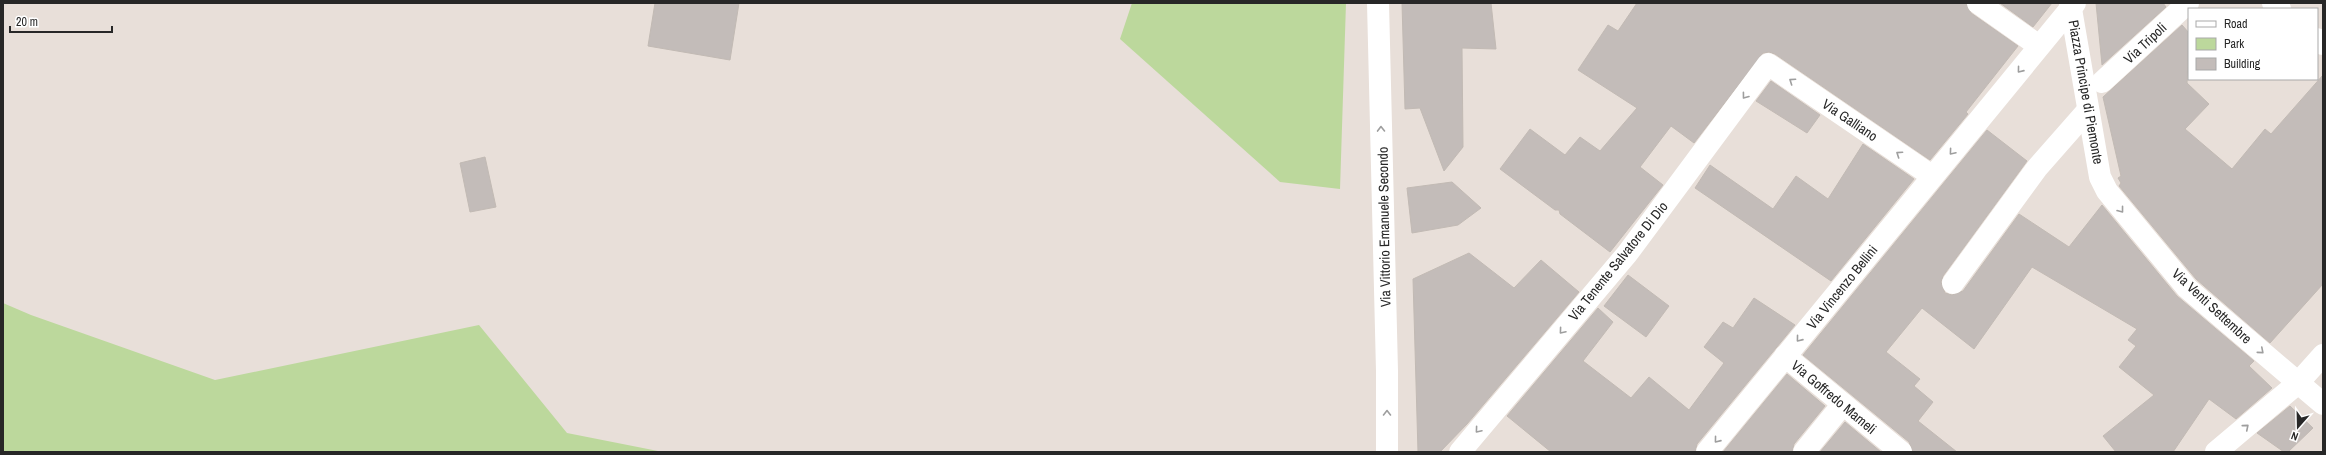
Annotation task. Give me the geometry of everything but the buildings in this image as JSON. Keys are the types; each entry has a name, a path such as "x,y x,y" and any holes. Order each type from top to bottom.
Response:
{"street":[{"name":"Via Vittorio Emanuele Secondo","path":"1378,3 1388,371 1387,452"},
{"path":"1978,3 2032,42"},
{"name":"Via Tripoli","path":"2102,82 2188,3"},
{"name":"Via Vincenzo Bellini","path":"1707,452 1977,122 2032,42 2072,4"},
{"name":"Piazza Principe di Piemonte","path":"2072,4 2100,177"},
{"name":"Via Galliano","path":"1768,64 1932,176"},
{"name":"Via Tenente Salvatore Di Dio","path":"1460,452 1627,254 1768,64"},
{"path":"1954,283 2037,168 2088,110"},
{"name":"Via Venti Settembre","path":"2100,177 2107,191 2131,222 2187,288 2323,404"},
{"path":"2216,452 2298,383 2323,355"},
{"name":"Via Goffredo Mameli","path":"1785,356 1843,404 1894,450"},
{"path":"1804,452 1843,404"}],"green space":[{"path":"1132,3 1346,3 1340,189 1280,182 1120,39"},
{"path":"3,303 31,315 215,380 479,325 567,433 663,452 3,452"}]}
